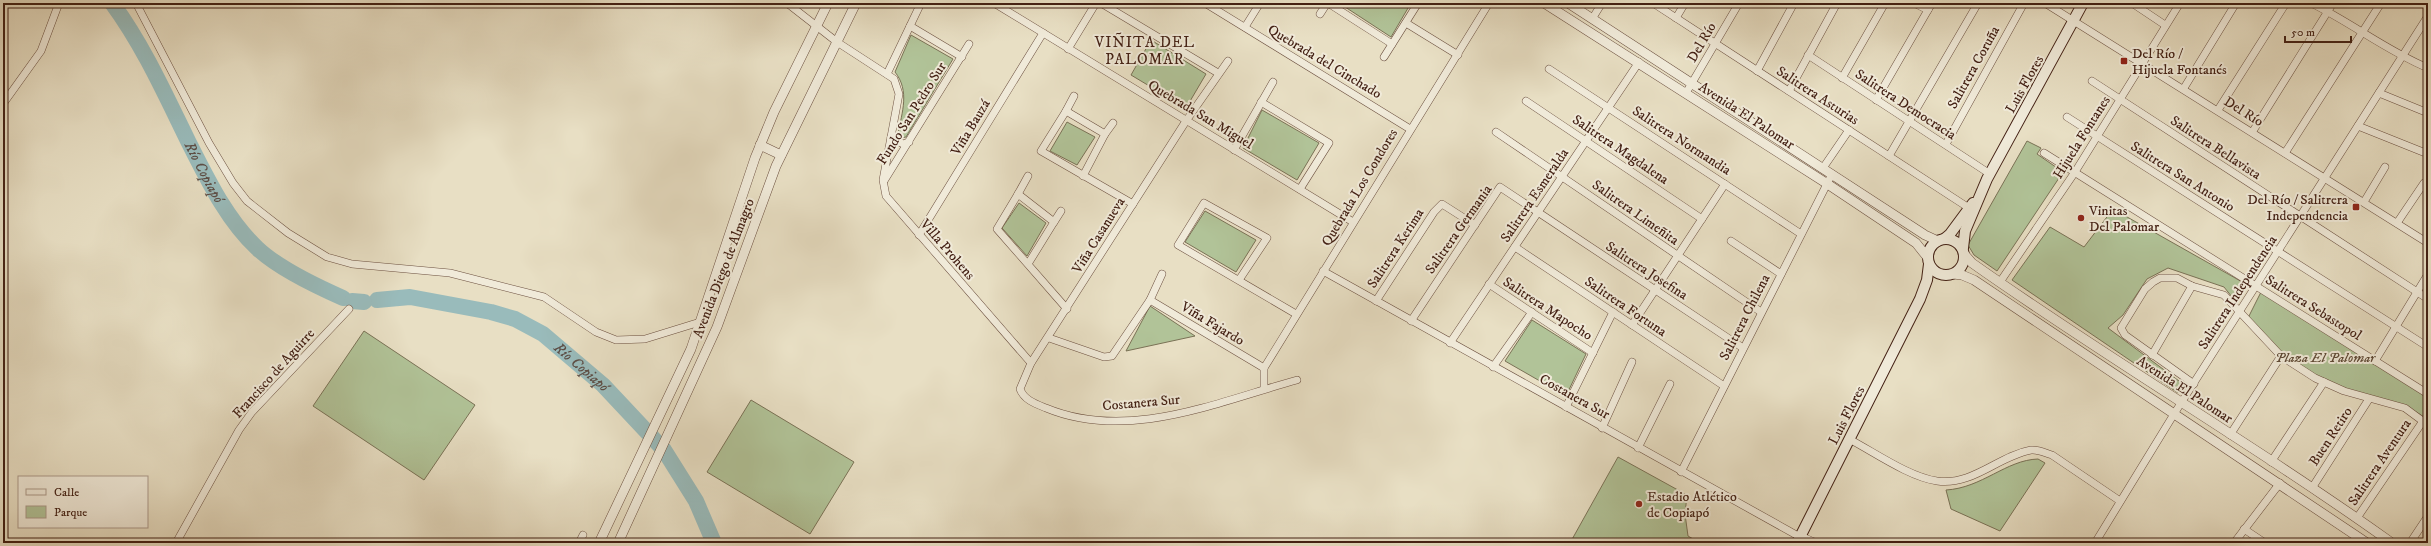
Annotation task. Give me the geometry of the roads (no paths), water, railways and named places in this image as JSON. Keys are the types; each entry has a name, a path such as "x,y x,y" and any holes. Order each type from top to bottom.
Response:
{"main road":[{"name":"Luis Flores","path":"1941,240 1950,234 1969,208 1988,177 2074,22 2083,3"},
{"name":"Luis Flores","path":"1964,252 1965,231 1988,177"},
{"path":"1941,240 1954,240 1964,252 1962,267 1949,275 1936,273 1928,261 1931,247 1941,240"},
{"name":"Luis Flores","path":"1798,540 1920,299 1927,280 1928,261"},
{"name":"Luis Flores","path":"1920,299 1933,282 1949,275"}],"street":[{"path":"3,104 41,51 59,3"},
{"path":"136,3 210,143 233,183 247,201 288,232 327,257 352,264 450,273 544,297 596,332 616,340 645,339 700,322"},
{"path":"787,3 838,42 894,79 899,94 890,137 883,183"},
{"name":"Avenida Diego de Almagro","path":"599,543 691,350 760,145 828,3"},
{"name":"Avenida Diego de Almagro","path":"618,543 677,418 732,291 781,155 856,3"},
{"path":"887,74 921,3"},
{"name":"Quebrada San Miguel","path":"994,3 1353,222"},
{"path":"1068,49 1096,3"},
{"path":"1101,3 1218,73"},
{"name":"Quebrada del Cinchado","path":"1205,3 1410,128"},
{"path":"1245,27 1260,3"},
{"path":"1320,14 1327,3 1392,44"},
{"path":"1384,56 1406,24 1418,3"},
{"name":"Quebrada Los Condores","path":"1264,368 1410,128 1458,55 1489,3"},
{"name":"Avenida El Palomar","path":"1544,3 1639,62 1826,183 1916,244 1928,261"},
{"name":"Avenida El Palomar","path":"1568,3 1925,235 1941,240"},
{"path":"1592,19 1602,3"},
{"name":"Salitrera Asturias","path":"1653,3 1969,208"},
{"path":"1676,18 1685,3"},
{"name":"Del Río","path":"1686,93 1738,3"},
{"path":"1757,71 1794,3"},
{"path":"1789,91 1837,3"},
{"path":"1842,78 1885,3"},
{"path":"1914,3 1928,10"},
{"path":"1876,100 1932,3"},
{"path":"1889,156 1978,3"},
{"name":"Salitrera Coruña","path":"1946,144 2024,3"},
{"name":"Del Río","path":"2045,3 2253,131 2428,242"},
{"name":"Hijuela Fontanes","path":"2000,282 2097,138 2180,3"},
{"path":"2184,88 2236,3"},
{"path":"2218,110 2286,3"},
{"path":"2311,3 2328,11 2402,57 2428,68"},
{"path":"2253,131 2333,3"},
{"path":"2286,153 2381,3"},
{"path":"2134,5 2165,26"},
{"name":"Salitrera Independencia","path":"2095,543 2239,311 2427,20"},
{"path":"1406,24 1458,55"},
{"name":"Fundo San Pedro Sur","path":"910,26 962,57"},
{"name":"Viña Bauzá","path":"919,235 1043,33"},
{"name":"Fundo San Pedro Sur","path":"883,183 970,44"},
{"name":"Salitrera Democracia","path":"1808,55 1946,144 1988,177"},
{"name":"Viña Casanueva","path":"1031,363 1186,121 1218,73 1228,61"},
{"name":"Salitrera Esmeralda","path":"1450,343 1639,62"},
{"name":"Salitrera Normandia","path":"1549,69 1801,234"},
{"name":"Salitrera Bellavista","path":"2092,81 2300,218 2428,299"},
{"path":"1234,150 1273,82"},
{"path":"2379,93 2428,112"},
{"path":"1074,96 1041,151 1132,204"},
{"name":"Salitrera Magdalena","path":"1526,101 1702,219"},
{"path":"1262,102 1329,143 1300,189"},
{"path":"1066,111 1105,134"},
{"name":"Salitrera San Antonio","path":"2067,117 2097,138 2428,347"},
{"path":"1083,176 1105,134 1113,123"},
{"path":"2358,126 2428,154"},
{"path":"1823,168 1849,130"},
{"name":"Salitrera Limeñita","path":"1496,132 1761,312"},
{"path":"890,137 903,144 908,142"},
{"path":"760,145 781,155"},
{"name":"Salitrera Sebastopol","path":"2044,153 2428,394"},
{"path":"2364,202 2385,167"},
{"name":"Salitrera Chilena","path":"1681,472 1826,183 1832,174"},
{"path":"1028,176 997,229 1067,309"},
{"name":"Villa Prohens","path":"883,183 886,196 1031,363"},
{"path":"2397,223 2424,183"},
{"path":"1632,325 1725,184"},
{"name":"Salitrera Germania","path":"1411,321 1500,187 1538,213"},
{"path":"1018,194 1054,222"},
{"path":"1239,280 1267,238 1204,203 1178,245 1296,314"},
{"name":"Salitrera Kerima","path":"1376,301 1434,212 1442,204 1475,225"},
{"path":"1028,264 1062,211"},
{"name":"Salitrera Josefina","path":"1538,213 1743,348"},
{"path":"1732,242 1781,274"},
{"name":"Salitrera Fortuna","path":"1515,247 1724,386"},
{"name":"Avenida El Palomar","path":"1964,252 1972,263 2057,322 2312,488 2392,543"},
{"name":"Costanera Sur","path":"1322,272 1681,472 1798,540 1814,543"},
{"path":"1048,338 1104,357 1112,356 1150,300 1162,274"},
{"path":"2375,361 2428,274"},
{"name":"Avenida El Palomar","path":"1949,275 1962,275 1974,280 2280,483 2367,543"},
{"path":"2194,384 2152,355 2125,334 2122,328 2145,289 2160,278 2177,278 2192,286 2224,295 2281,356 2324,382 2370,399 2405,408 2426,423"},
{"name":"Salitrera Mapocho","path":"1489,284 1593,353"},
{"path":"2152,355 2192,286"},
{"name":"Viña Fajardo","path":"1150,300 1264,368"},
{"name":"Francisco de Aguirre","path":"176,543 239,430 252,412 349,309"},
{"path":"1493,367 1532,312"},
{"path":"1566,408 1613,312"},
{"path":"2230,435 2281,356"},
{"path":"1602,428 1632,362"},
{"name":"Costanera Sur","path":"1031,363 1020,386 1024,396 1064,416 1089,420 1136,419 1186,412 1297,380"},
{"path":"1264,368 1264,389"},
{"path":"2272,462 2324,382"},
{"path":"1638,448 1670,384"},
{"name":"Buen Retiro","path":"2312,488 2370,399"},
{"name":"Salitrera Aventura","path":"2357,518 2426,423"},
{"path":"1849,440 1917,475 1937,481 1953,481 1973,476 2016,455 2032,450 2041,451 2052,455 2120,502"},
{"path":"2234,543 2280,483"},
{"path":"2410,543 2428,516"},
{"path":"2244,529 2265,543"},
{"path":"579,543 582,535"}],"waterway":[{"name":"Río Copiapó","path":"112,3 144,53 218,198 246,237 265,255 286,269 343,298"},
{"name":"Río Copiapó","path":"377,300 410,297 491,312 515,319 543,334 603,385 664,450 696,501 714,543"},
{"name":"Río Copiapó","path":"352,301 364,302"}],"place":[{"name":"Del Río / Hijuela Fontanés","path":"2124,61"},
{"name":"Del Río / Salitrera Independencia","path":"2356,207"},
{"name":"Vinitas Del Palomar","path":"2081,218"},
{"name":"Estadio Atlético de Copiapó","path":"1639,504"}],"district":[{"name":"VIÑITA DEL PALOMAR","path":"1145,50"}],"park label":[{"name":"Plaza El Palomar","path":"2325,357"}]}
